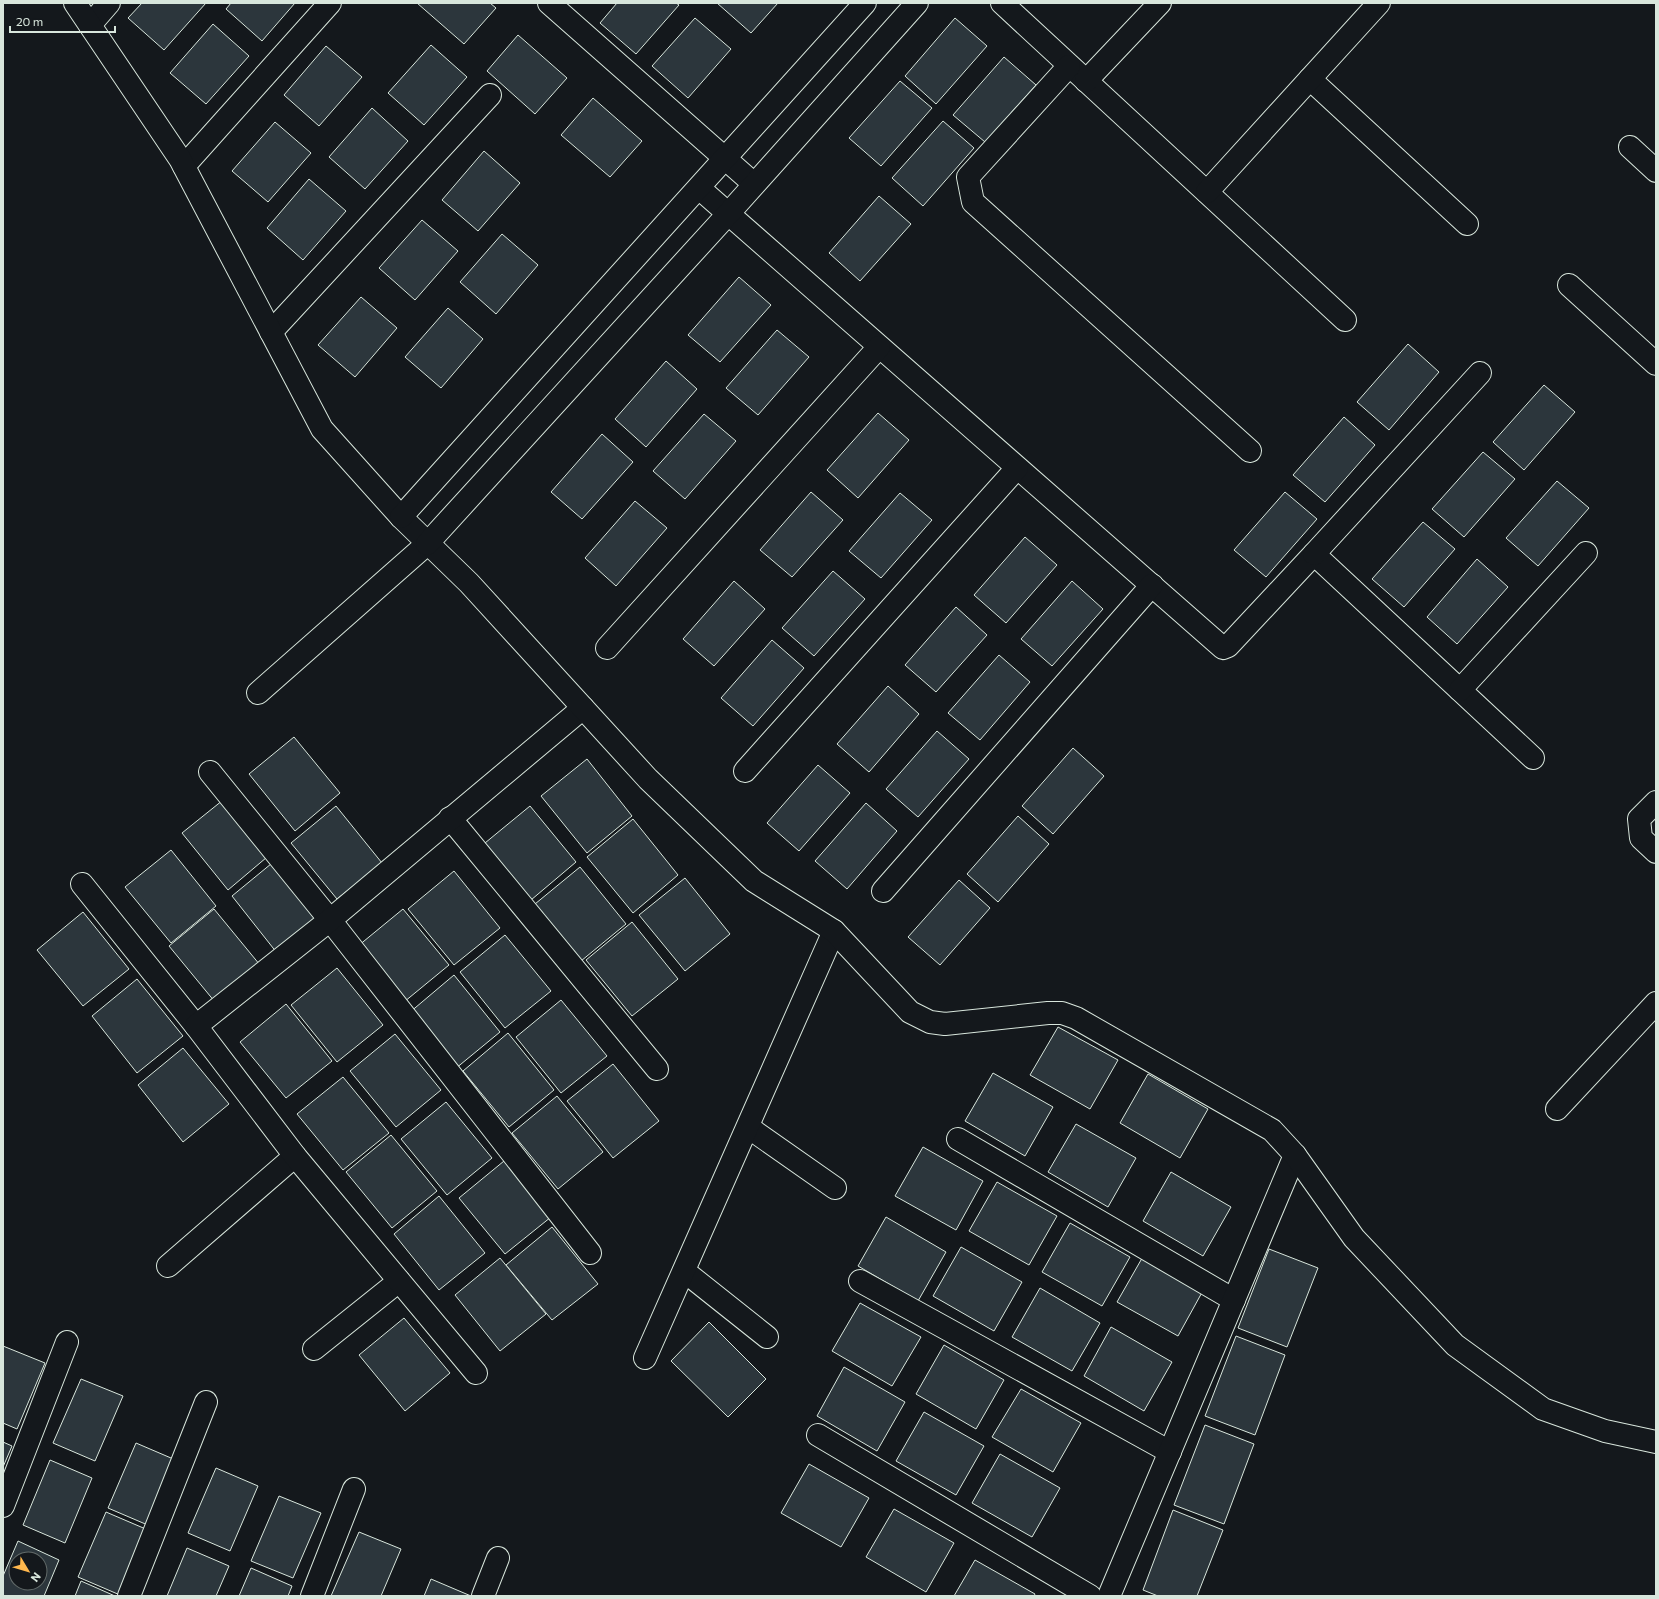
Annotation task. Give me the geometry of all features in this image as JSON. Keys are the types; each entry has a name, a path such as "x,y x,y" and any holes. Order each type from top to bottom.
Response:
{"street":[{"path":"75,3 184,166 322,429 401,517 427,544 469,583 648,779 754,882 834,931 910,1012 930,1022 946,1024 1048,1013 1062,1013 1076,1018 1272,1130 1295,1155 1354,1238 1455,1344 1543,1408 1605,1431 1656,1442"},
{"path":"90,25 109,3"},
{"path":"184,166 330,3"},
{"path":"401,517 865,3"},
{"path":"258,693 427,544 728,214 917,3"},
{"path":"1002,3 1345,320"},
{"path":"1086,81 1160,3"},
{"path":"1207,192 1379,3"},
{"path":"557,6 754,184"},
{"path":"1069,66 968,177 973,202 1250,451"},
{"path":"1310,79 1467,224"},
{"path":"271,332 490,95"},
{"path":"1630,147 1656,170"},
{"path":"699,188 1223,648 1228,646 1314,554 1480,373"},
{"path":"1569,285 1656,364"},
{"path":"607,648 879,347"},
{"path":"745,771 1017,468"},
{"path":"1460,690 1586,553"},
{"path":"1314,554 1533,758"},
{"path":"883,891 1152,585"},
{"path":"196,1026 330,920 583,708"},
{"path":"210,772 330,920 590,1253"},
{"path":"1656,802 1639,819 1640,838 1656,852"},
{"path":"450,818 657,1069"},
{"path":"82,884 196,1026 295,1156 476,1374"},
{"path":"645,1358 834,931"},
{"path":"1557,1109 1656,1003"},
{"path":"748,1127 835,1188"},
{"path":"958,1139 1234,1300"},
{"path":"1109,1596 1295,1155"},
{"path":"168,1266 295,1156"},
{"path":"684,1271 767,1337"},
{"path":"314,1349 399,1281"},
{"path":"860,1281 1170,1452"},
{"path":"3,1506 67,1342"},
{"path":"129,1596 206,1402"},
{"path":"818,1435 1090,1596"},
{"path":"312,1596 354,1489"},
{"path":"483,1596 498,1558"}],"building":[{"path":"142,3 206,3 164,50 128,18"},
{"path":"231,3 295,3 262,41 226,9"},
{"path":"417,3 490,3 496,8 464,44"},
{"path":"617,3 676,3 679,5 636,54 600,23"},
{"path":"717,3 778,3 751,33"},
{"path":"695,18 731,49 688,98 652,66"},
{"path":"955,18 987,46 936,104 905,76"},
{"path":"213,24 249,56 206,104 170,73"},
{"path":"518,35 567,78 535,114 487,71"},
{"path":"431,45 467,77 424,125 388,93"},
{"path":"326,46 362,77 319,126 284,95"},
{"path":"1004,57 1036,85 985,142 953,115"},
{"path":"900,81 932,108 881,166 849,138"},
{"path":"593,98 642,141 610,177 561,135"},
{"path":"372,108 408,141 365,189 329,157"},
{"path":"943,121 974,148 923,206 892,178"},
{"path":"275,122 311,153 268,202 232,171"},
{"path":"484,151 520,183 478,231 442,200"},
{"path":"309,179 346,211 303,260 267,228"},
{"path":"879,196 911,224 860,281 829,253"},
{"path":"422,220 458,251 415,300 379,268"},
{"path":"502,234 538,265 496,314 460,282"},
{"path":"739,277 771,305 720,362 688,335"},
{"path":"361,297 397,328 355,377 318,345"},
{"path":"448,308 483,339 441,388 405,357"},
{"path":"777,330 809,357 758,415 726,388"},
{"path":"1408,344 1439,372 1389,430 1357,402"},
{"path":"666,361 697,389 646,447 615,419"},
{"path":"1544,385 1575,412 1524,470 1493,442"},
{"path":"878,413 909,440 858,498 827,470"},
{"path":"704,414 736,441 685,499 653,471"},
{"path":"1344,417 1375,445 1325,502 1293,475"},
{"path":"602,434 633,462 582,519 551,492"},
{"path":"1483,452 1515,479 1464,537 1432,509"},
{"path":"1557,481 1589,508 1538,566 1506,538"},
{"path":"811,492 843,520 792,577 760,550"},
{"path":"1285,492 1317,519 1266,577 1234,550"},
{"path":"900,493 932,520 881,578 849,551"},
{"path":"635,501 667,528 616,586 585,558"},
{"path":"1423,522 1455,549 1404,607 1372,579"},
{"path":"1025,537 1057,565 1006,623 974,595"},
{"path":"1477,559 1508,587 1457,644 1427,617"},
{"path":"833,571 865,599 814,656 782,628"},
{"path":"734,581 765,609 714,666 683,639"},
{"path":"1072,581 1103,609 1052,666 1021,639"},
{"path":"956,607 987,635 936,692 905,665"},
{"path":"772,640 804,668 753,726 721,698"},
{"path":"999,655 1030,682 980,740 948,713"},
{"path":"888,686 919,714 869,772 837,744"},
{"path":"937,731 969,759 918,817 886,789"},
{"path":"294,737 340,793 295,831 249,774"},
{"path":"1073,748 1104,776 1053,834 1022,806"},
{"path":"587,759 632,816 587,853 541,796"},
{"path":"818,765 850,793 799,851 767,823"},
{"path":"228,796 273,852 228,890 182,833"},
{"path":"866,803 897,831 847,889 815,861"},
{"path":"336,806 382,863 337,899 291,843"},
{"path":"530,806 576,862 531,900 485,843"},
{"path":"1018,816 1049,844 998,902 967,874"},
{"path":"633,819 678,875 633,913 587,857"},
{"path":"171,850 216,906 171,943 125,887"},
{"path":"277,859 323,915 277,953 232,896"},
{"path":"580,867 626,924 581,961 535,904"},
{"path":"454,871 500,928 454,965 408,909"},
{"path":"685,878 730,934 685,971 639,915"},
{"path":"959,880 990,908 940,965 908,937"},
{"path":"214,909 260,965 215,1002 169,946"},
{"path":"403,909 449,965 404,1002 358,946"},
{"path":"83,912 129,969 83,1006 37,950"},
{"path":"632,922 678,979 632,1016 586,960"},
{"path":"505,935 551,991 505,1028 460,972"},
{"path":"337,968 383,1025 337,1062 291,1005"},
{"path":"454,975 500,1032 455,1069 409,1013"},
{"path":"137,979 183,1036 137,1073 92,1016"},
{"path":"561,1000 607,1056 561,1093 516,1037"},
{"path":"286,1004 332,1061 286,1098 240,1042"},
{"path":"1058,1027 1118,1060 1090,1109 1030,1075"},
{"path":"508,1033 554,1090 509,1127 463,1071"},
{"path":"395,1034 441,1090 396,1127 350,1071"},
{"path":"183,1048 229,1104 183,1142 138,1085"},
{"path":"613,1064 659,1121 613,1158 567,1101"},
{"path":"993,1073 1053,1107 1025,1156 965,1121"},
{"path":"1148,1074 1208,1109 1180,1158 1120,1123"},
{"path":"343,1077 389,1133 343,1170 297,1114"},
{"path":"557,1096 603,1152 558,1189 512,1133"},
{"path":"446,1102 492,1158 447,1195 401,1139"},
{"path":"1076,1124 1136,1158 1108,1207 1048,1172"},
{"path":"391,1135 437,1191 392,1228 346,1172"},
{"path":"923,1147 983,1181 956,1230 895,1196"},
{"path":"504,1161 551,1217 505,1254 459,1198"},
{"path":"1171,1172 1231,1207 1203,1256 1143,1221"},
{"path":"997,1182 1057,1216 1029,1265 969,1231"},
{"path":"439,1196 485,1253 439,1290 394,1234"},
{"path":"886,1217 946,1252 918,1301 858,1266"},
{"path":"1070,1223 1130,1257 1102,1306 1042,1272"},
{"path":"552,1227 598,1284 552,1320 506,1265"},
{"path":"961,1247 1022,1282 994,1331 933,1296"},
{"path":"1269,1249 1318,1268 1287,1347 1238,1328"},
{"path":"1145,1253 1205,1287 1178,1336 1117,1302"},
{"path":"500,1258 546,1314 500,1351 455,1295"},
{"path":"1040,1288 1100,1323 1072,1371 1012,1337"},
{"path":"860,1303 921,1337 892,1386 832,1351"},
{"path":"404,1318 450,1373 405,1411 359,1355"},
{"path":"709,1322 766,1379 728,1417 671,1361"},
{"path":"1111,1327 1172,1362 1144,1411 1084,1376"},
{"path":"1236,1336 1285,1355 1255,1435 1205,1416"},
{"path":"944,1345 1004,1380 976,1429 916,1394"},
{"path":"3,1346 45,1363 17,1429 3,1423"},
{"path":"844,1367 905,1402 877,1451 817,1416"},
{"path":"81,1379 123,1396 95,1461 53,1443"},
{"path":"1021,1389 1081,1423 1053,1472 992,1437"},
{"path":"924,1412 984,1446 956,1495 896,1461"},
{"path":"1205,1425 1254,1444 1224,1524 1174,1505"},
{"path":"3,1442 12,1446 3,1467"},
{"path":"136,1443 178,1461 150,1526 108,1508"},
{"path":"1000,1454 1060,1488 1032,1537 972,1503"},
{"path":"50,1460 92,1478 65,1543 23,1525"},
{"path":"809,1464 869,1498 841,1547 781,1513"},
{"path":"216,1468 258,1486 230,1551 188,1533"},
{"path":"279,1496 321,1513 293,1578 251,1561"},
{"path":"894,1509 954,1543 926,1592 866,1557"},
{"path":"1173,1510 1223,1530 1197,1596 1158,1596 1143,1590"},
{"path":"106,1512 148,1530 120,1595 78,1577"},
{"path":"359,1532 401,1549 381,1596 331,1596"},
{"path":"18,1541 40,1551 14,1551"},
{"path":"187,1548 229,1566 216,1596 167,1596"},
{"path":"48,1555 59,1560 48,1586"},
{"path":"975,1560 1035,1594 1034,1596 954,1596"},
{"path":"8,1564 8,1591 46,1591 44,1596 3,1596 3,1576"},
{"path":"251,1568 292,1586 288,1596 239,1596"},
{"path":"431,1579 471,1596 424,1596"},
{"path":"81,1581 115,1596 75,1596"}]}
